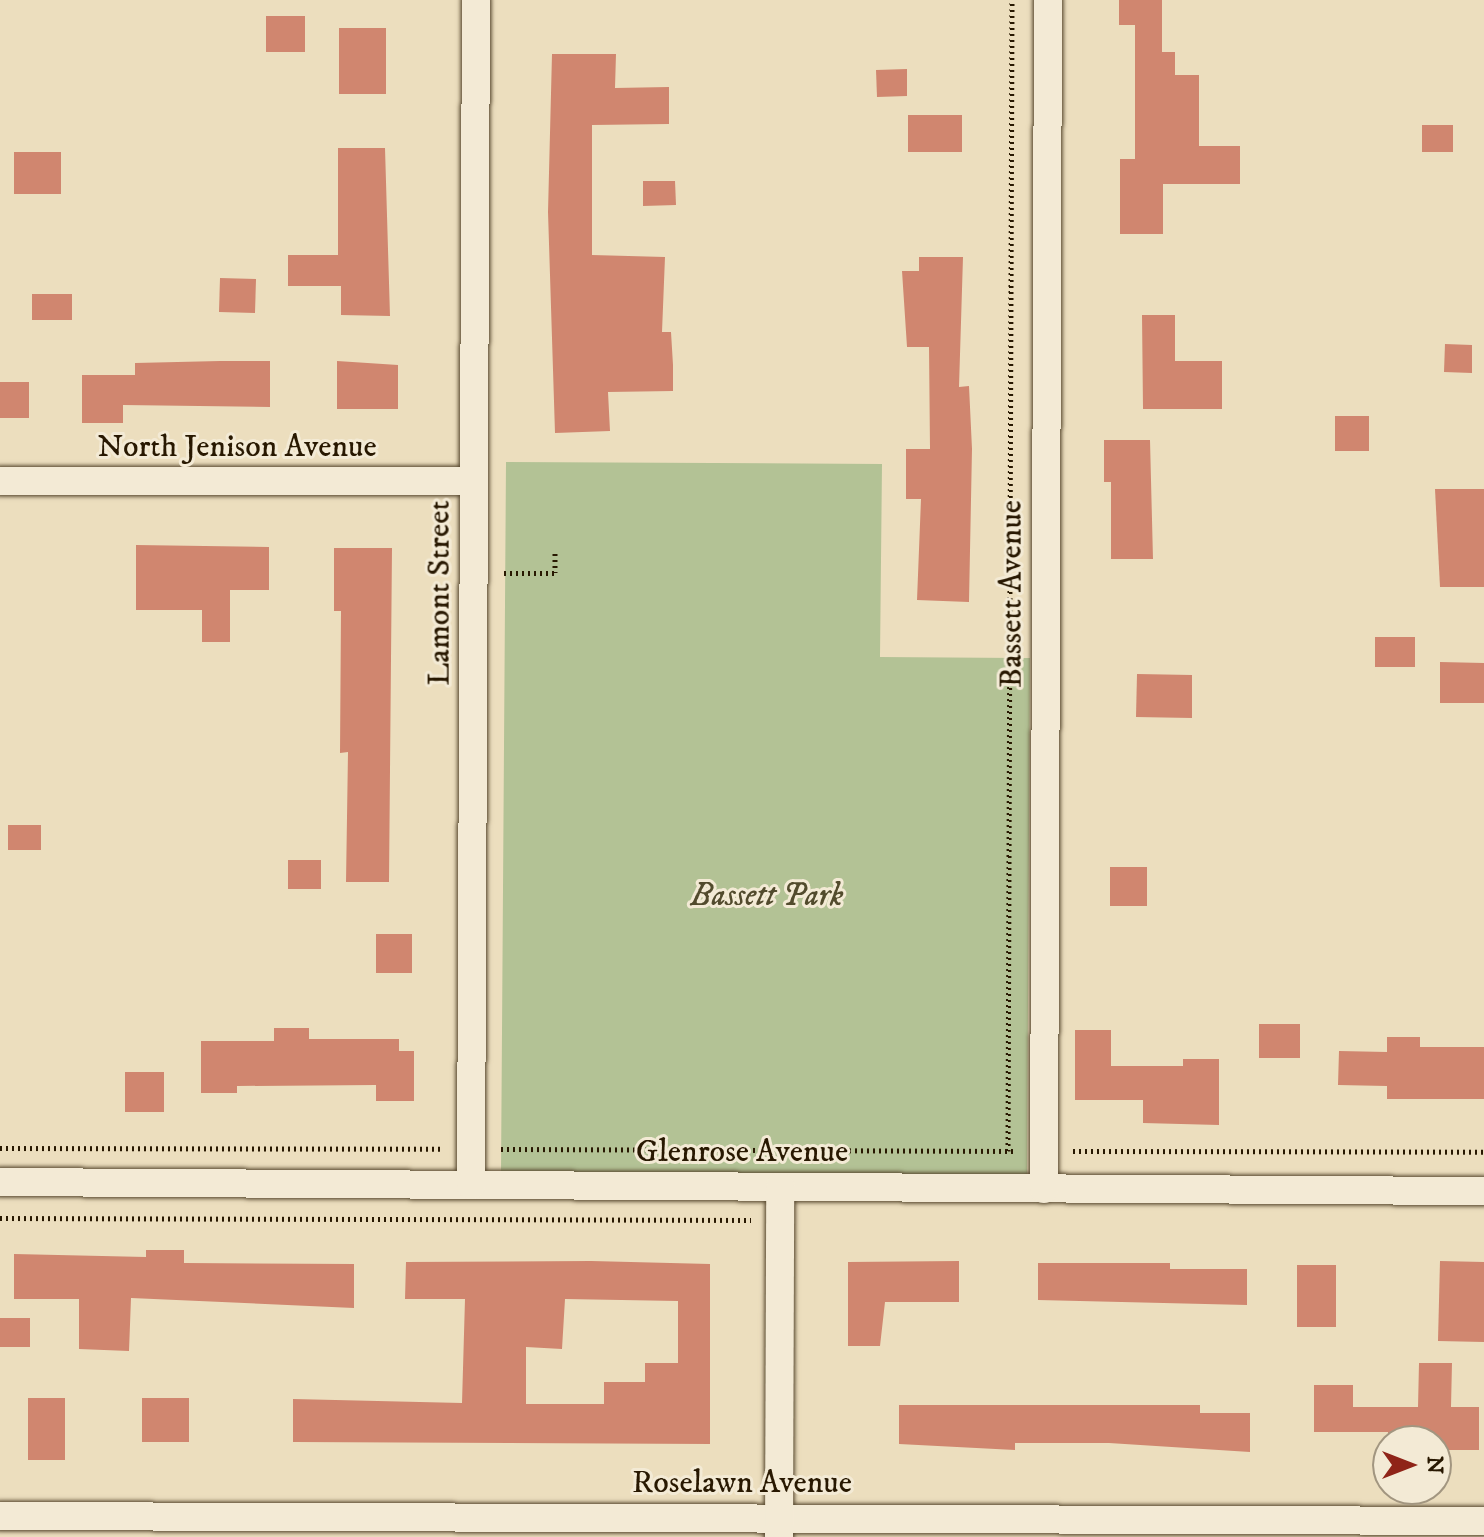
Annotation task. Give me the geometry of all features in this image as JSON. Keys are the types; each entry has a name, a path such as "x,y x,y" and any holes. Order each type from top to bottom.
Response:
{"street":[{"name":"Lamont Street","path":"471,1185 476,0"},
{"name":"Bassett Avenue","path":"1044,1189 1048,0"},
{"name":"North Jenison Avenue","path":"0,481 474,481"},
{"name":"Glenrose Avenue","path":"0,1182 1484,1191"},
{"path":"779,1527 780,1187"},
{"name":"Roselawn Avenue","path":"0,1516 779,1527 1484,1521"}],"path":[{"path":"1008,1188 1012,0"},
{"path":"504,573 555,573 555,553"},
{"path":"0,1148 1484,1152"},
{"path":"0,1218 780,1220"}],"green space":[{"name":"Bassett Park","path":"506,462 882,464 880,657 1030,658 1027,1176 501,1173"}],"building":[{"path":"1119,0 1162,0 1162,52 1175,52 1175,75 1199,75 1199,146 1240,146 1240,184 1163,184 1163,234 1120,234 1120,159 1135,159 1135,25 1119,25"},
{"path":"266,16 305,16 305,52 266,52"},
{"path":"339,28 386,28 386,94 339,94"},
{"path":"552,54 616,54 615,88 669,87 669,124 592,125 592,255 665,257 662,332 671,332 673,365 673,391 608,392 610,431 555,433 548,212"},
{"path":"907,69 907,96 877,97 876,70"},
{"path":"908,115 962,115 962,152 908,152"},
{"path":"1422,125 1453,125 1453,152 1422,152"},
{"path":"338,148 385,148 390,316 341,315 341,286 288,286 288,255 338,255"},
{"path":"14,152 61,152 61,194 14,194"},
{"path":"643,181 675,181 676,205 643,206"},
{"path":"919,257 963,257 959,387 969,386 972,449 969,602 917,600 921,499 906,499 906,449 930,449 929,347 907,347 902,271 919,271"},
{"path":"220,278 256,279 255,313 219,312"},
{"path":"32,294 72,294 72,320 32,320"},
{"path":"1142,315 1175,315 1175,361 1222,361 1222,409 1143,409"},
{"path":"1445,344 1472,345 1472,373 1444,372"},
{"path":"270,361 270,407 123,405 123,423 82,423 82,375 135,375 135,363"},
{"path":"337,361 398,365 398,409 337,409"},
{"path":"0,382 29,382 29,418 0,418"},
{"path":"1335,416 1369,416 1369,451 1335,451"},
{"path":"1104,440 1150,440 1153,559 1111,559 1111,482 1104,482"},
{"path":"1435,489 1484,489 1484,587 1440,587"},
{"path":"136,545 269,547 269,590 230,590 230,642 202,642 202,610 136,610"},
{"path":"334,548 392,548 389,882 346,882 348,752 340,753 341,611 334,611"},
{"path":"1375,637 1415,637 1415,667 1375,667"},
{"path":"1440,662 1484,663 1484,703 1440,703"},
{"path":"1137,674 1192,675 1192,718 1136,717"},
{"path":"8,825 41,825 41,850 8,850"},
{"path":"288,860 321,860 321,889 288,889"},
{"path":"1110,867 1147,867 1147,906 1110,906"},
{"path":"376,934 412,934 412,973 376,973"},
{"path":"1259,1024 1300,1024 1300,1058 1259,1058"},
{"path":"274,1028 309,1028 309,1039 399,1039 399,1051 414,1051 414,1101 376,1101 376,1085 237,1086 237,1093 201,1093 201,1041 274,1041"},
{"path":"1075,1030 1111,1030 1111,1066 1183,1066 1183,1059 1219,1059 1219,1125 1143,1123 1143,1100 1075,1100"},
{"path":"1387,1037 1420,1037 1420,1047 1484,1047 1484,1099 1387,1099 1387,1086 1338,1085 1339,1051 1387,1052"},
{"path":"125,1072 164,1072 164,1112 125,1112"},
{"path":"146,1250 184,1250 184,1263 354,1264 354,1308 131,1298 129,1351 79,1349 79,1299 14,1299 14,1254 146,1257"},
{"path":"959,1261 959,1302 885,1302 880,1346 848,1346 848,1262"},
{"path":"1440,1261 1484,1262 1484,1342 1438,1341"},
{"path":"406,1262 710,1264 710,1444 293,1442 293,1399 462,1403 465,1299 405,1299","holes":["565,1299 678,1301 678,1363 645,1363 645,1382 604,1382 604,1404 526,1404 526,1347 562,1349"]},
{"path":"1038,1263 1170,1263 1170,1269 1247,1269 1247,1305 1038,1300"},
{"path":"1297,1265 1336,1265 1336,1327 1297,1327"},
{"path":"0,1318 30,1318 30,1347 0,1347"},
{"path":"1419,1363 1452,1363 1451,1407 1479,1407 1479,1450 1452,1450 1452,1425 1372,1425 1372,1432 1314,1432 1314,1385 1353,1385 1353,1407 1418,1407"},
{"path":"28,1398 65,1398 65,1460 28,1460"},
{"path":"142,1398 189,1398 189,1442 142,1442"},
{"path":"899,1405 1200,1405 1200,1413 1250,1413 1250,1452 1109,1443 1015,1443 1015,1450 899,1444"}]}
